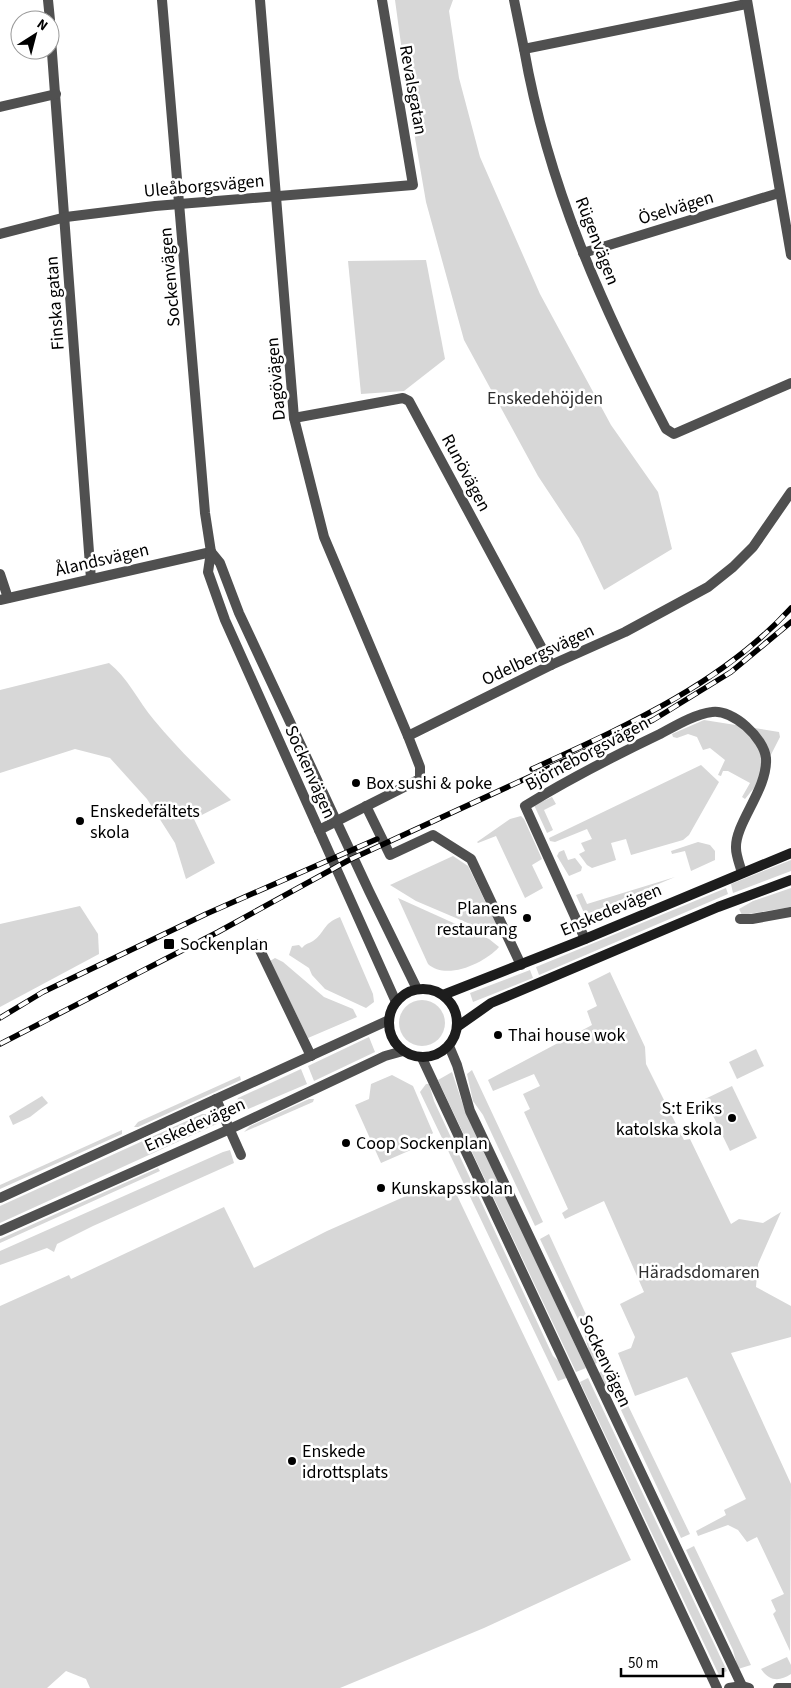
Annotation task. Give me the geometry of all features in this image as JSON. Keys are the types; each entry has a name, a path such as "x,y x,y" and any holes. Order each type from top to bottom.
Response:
{"main road":[{"name":"Enskedevägen","path":"443,995 585,939 791,853"},
{"path":"457,1027 454,1010 443,995 426,989 406,994 396,1002 389,1020 392,1038 404,1052 422,1058 437,1055 448,1046 457,1027 491,1003 718,907 791,880"}],"street":[{"name":"Sockenvägen","path":"162,0 205,513 211,552 208,572 224,620 396,1002"},
{"name":"Dagövägen","path":"260,0 294,418 324,537 408,736"},
{"name":"Revalsgatan","path":"382,0 413,185"},
{"name":"Rügenvägen","path":"514,0 533,102 547,151 583,253 610,319 666,429 674,434 791,383"},
{"path":"524,49 746,2 778,193 791,255"},
{"name":"Finska gatan","path":"53,60 91,579"},
{"path":"0,107 56,94"},
{"name":"Uleåborgsvägen","path":"0,234 66,218 180,204 413,185"},
{"name":"Öselvägen","path":"583,253 778,193"},
{"name":"Runövägen","path":"294,418 403,398 409,400 551,665"},
{"name":"Odelbergsvägen","path":"408,736 551,665 625,632 708,587 733,567 753,547 791,492"},
{"name":"Sockenvägen","path":"211,552 220,563 239,613 336,822 417,990"},
{"name":"Ålandsvägen","path":"4,599 211,552"},
{"path":"0,574 4,599"},
{"name":"Björneborgsvägen","path":"585,939 525,806 618,754 682,723 713,711 733,716 752,731 762,746 766,759 762,780 754,803 737,837 736,848 742,874"},
{"path":"319,830 420,779 420,766 408,736"},
{"path":"366,806 390,855 433,836 471,859 521,965"},
{"path":"740,919 752,919 791,912"},
{"path":"257,944 311,1056"},
{"name":"Enskedevägen","path":"0,1198 389,1020"},
{"name":"Sockenvägen","path":"448,1046 457,1065 470,1111 745,1687 730,1688"},
{"name":"Enskedevägen","path":"0,1231 230,1129 385,1056 404,1052"},
{"name":"Sockenvägen","path":"422,1058 717,1688"},
{"path":"216,1099 242,1155"},
{"path":"778,1688 791,1688"}],"green space":[{"name":"Enskedehöjden","path":"395,0 453,0 449,11 459,78 480,157 540,294 611,425 658,492 672,549 604,590 579,538 538,476 464,340 426,202 409,103"},
{"path":"426,260 445,359 404,391 361,394 348,261"},
{"path":"109,663 122,676 163,731 231,800 194,819 215,863 186,879 175,843 147,799 110,758 75,749 0,773 0,690"},
{"path":"704,720 779,732 780,737 754,788 745,799 742,797 750,783 728,771 723,771 721,776 718,775 725,760 710,748 703,750 697,737 688,734 677,738 673,737 672,734"},
{"path":"701,765 719,782 689,835 683,840 631,855 626,839 611,843 616,860 592,868 587,865 579,854 585,851 581,843 592,839 587,829 555,842 550,841 549,838"},
{"path":"552,797 556,804 544,810 553,830 547,833 534,805"},
{"path":"521,816 542,859 532,865 543,888 525,898 496,836 477,842 510,819"},
{"path":"698,842 710,845 715,851 715,860 691,871 685,851 672,854 671,851"},
{"path":"564,850 568,860 575,858 582,867 581,871 569,876 557,856 559,852"},
{"path":"453,856 468,866 503,938 416,901 390,885"},
{"path":"791,860 791,871 733,893 731,884"},
{"path":"675,877 585,915 576,895 582,893 587,904"},
{"path":"726,888 728,894 539,975 536,967"},
{"path":"791,888 791,907 742,915 739,909 753,901"},
{"path":"398,898 489,939 499,947 485,959 465,968 445,971 436,969 428,964"},
{"path":"80,906 98,934 99,954 0,1007 0,924"},
{"path":"340,917 373,994 374,1002 366,1008 325,989 312,975 309,968 289,955 292,946 299,945 302,948 317,938 330,922"},
{"path":"275,958 283,962 324,997 353,1009 357,1017 308,1038 270,961"},
{"path":"530,970 533,978 473,1002 470,993"},
{"name":"Häradsdomaren","path":"610,972 645,1047 646,1064 684,1140 690,1139 731,1224 739,1219 763,1223 781,1212 758,1264 756,1287 791,1306 791,1337 731,1353 791,1484 790,1651 773,1614 776,1611 771,1600 784,1594 757,1537 747,1542 738,1530 728,1525 698,1536 696,1531 726,1515 724,1510 746,1499 687,1377 635,1396 618,1353 631,1348 635,1337 620,1304 644,1292 604,1201 565,1219 562,1213 568,1209 524,1112 530,1109 523,1094 540,1086 534,1074 493,1091 488,1080 592,1025 587,1011 597,1006 588,983"},
{"path":"422,1000 435,1004 441,1010 445,1023 441,1036 435,1042 422,1046 409,1042 403,1036 399,1023 403,1010 409,1004"},
{"path":"369,1037 375,1052 314,1081 308,1066"},
{"path":"756,1049 764,1066 737,1079 729,1062"},
{"path":"301,1069 307,1084 234,1115 234,1108 238,1098"},
{"path":"472,1070 543,1222 535,1226 483,1115 473,1101 467,1074"},
{"path":"452,1072 463,1105 586,1368 576,1372 438,1080"},
{"path":"392,1075 413,1086 433,1133 420,1146 381,1163 355,1105 369,1099 371,1084"},
{"path":"240,1076 241,1080 138,1127 134,1127 138,1122"},
{"path":"426,1084 429,1084 434,1101 553,1356 566,1368 569,1377 558,1381 420,1092"},
{"path":"732,1086 757,1138 730,1151 705,1099"},
{"path":"42,1096 48,1103 30,1117 13,1125 9,1116"},
{"path":"309,1099 314,1099 313,1102 244,1132 250,1126"},
{"path":"202,1114 209,1114 220,1120 219,1123 0,1223 0,1206"},
{"path":"122,1130 122,1134 0,1189 0,1185"},
{"path":"230,1150 234,1163 93,1226 57,1244 54,1252 47,1248 0,1265 0,1251"},
{"path":"158,1168 160,1171 0,1243 0,1239"},
{"name":"Enskede idrottsplats","path":"433,1184 453,1187 631,1560 484,1628 340,1688 90,1688 86,1679 66,1671 47,1688 0,1688 0,1306 69,1275 71,1279 224,1207 254,1268 327,1231"},
{"path":"549,1234 606,1358 595,1364 590,1356 584,1332 540,1239"},
{"path":"610,1368 690,1534 681,1538 613,1393 603,1383 598,1373"},
{"path":"588,1378 727,1671 719,1675 580,1382"},
{"path":"694,1546 751,1665 738,1669 733,1650 686,1550"},
{"path":"787,1657 791,1665 791,1674 787,1677 774,1679 767,1676 761,1669"}],"railway":[{"path":"532,769 636,720 703,681 764,635 791,608"},
{"path":"0,1044 218,932 349,860 653,720 731,672 791,622"},
{"path":"0,1018 43,992 206,914 377,839"}],"place":[{"name":"Box sushi & poke","path":"356,783"},
{"name":"Enskedefältets skola","path":"80,821"},
{"name":"Planens restaurang","path":"527,918"},
{"name":"Sockenplan","path":"169,944"},
{"name":"Thai house wok","path":"498,1035"},
{"name":"S:t Eriks katolska skola","path":"732,1118"},
{"name":"Coop Sockenplan","path":"346,1143"},
{"name":"Kunskapsskolan","path":"381,1188"},
{"name":"Enskede idrottsplats","path":"292,1461"}]}
